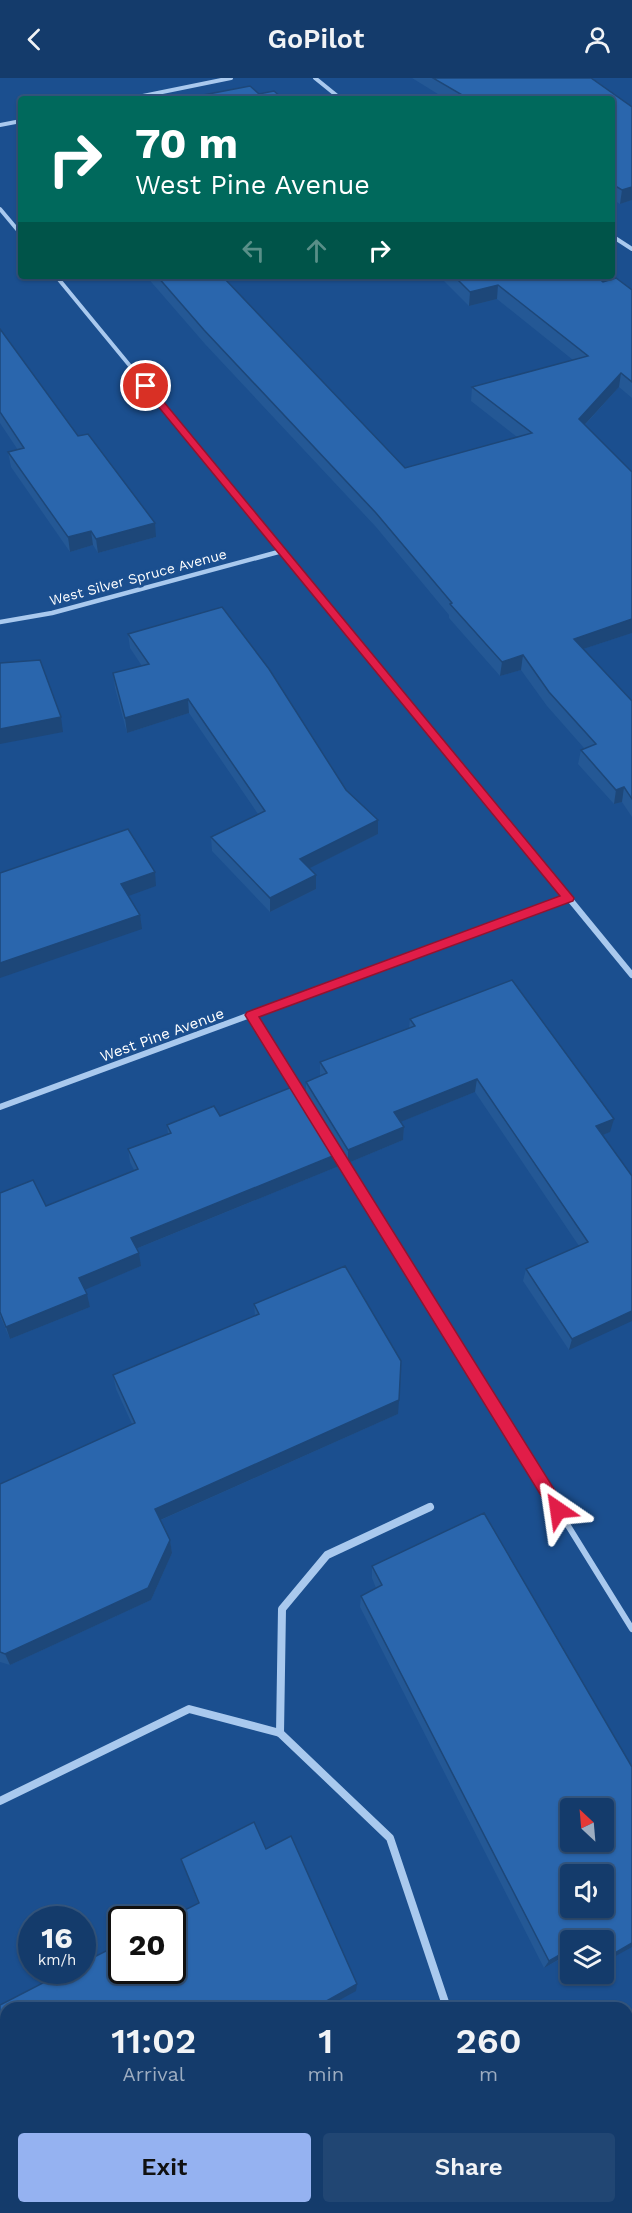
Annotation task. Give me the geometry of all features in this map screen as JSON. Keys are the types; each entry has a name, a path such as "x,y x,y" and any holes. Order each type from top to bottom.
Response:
{"street":[{"path":"143,96 231,78"},
{"path":"315,78 337,96"},
{"path":"0,125 18,122"},
{"path":"0,209 18,230"},
{"path":"615,238 632,249"},
{"path":"58,279 632,975"},
{"name":"West Silver Spruce Avenue","path":"0,622 52,613 282,551"},
{"name":"West Pine Avenue","path":"0,1107 568,898"},
{"path":"280,1733 282,1609 327,1555 430,1507"},
{"path":"0,1801 189,1709 280,1733 390,1838 445,2002"}],"lane":[{"path":"251,1015 301,1095"},
{"path":"332,1146 632,1629"}],"building":[{"path":"433,78 591,78 632,107 632,187 622,190 615,186 615,96 464,96"},
{"path":"250,86 259,94 274,91 280,96 198,96"},
{"path":"616,278 632,290 632,382 621,373 579,419 632,472 632,619 574,639 632,701 632,799 624,787 616,790 581,750 596,744 549,692 523,655 502,662 450,604 452,603 376,513 204,330 160,279 225,279 405,468 532,433 472,387 588,356 498,285 470,292 457,279 600,279 603,282"},
{"path":"0,329 78,436 88,434 155,523 96,539 91,531 68,537 8,452 24,448 0,412"},
{"path":"222,607 269,669 346,790 378,820 300,859 316,875 270,898 211,837 265,811 188,699 125,718 113,673 149,664 128,634"},
{"path":"40,660 61,717 0,729 0,663"},
{"path":"128,829 155,872 121,884 140,915 0,963 0,873"},
{"path":"512,980 614,1119 596,1126 632,1176 632,1311 572,1339 526,1269 588,1242 477,1079 394,1112 404,1127 348,1150 306,1082 327,1073 320,1062 415,1026 410,1019"},
{"path":"297,1085 340,1153 131,1238 139,1253 79,1278 87,1294 6,1327 0,1312 0,1193 33,1180 46,1206 138,1169 128,1149 171,1133 167,1125 214,1106 220,1116"},
{"path":"345,1266 401,1361 399,1400 155,1509 170,1540 148,1588 5,1654 0,1652 0,1484 135,1423 113,1375 259,1314 254,1304"},
{"path":"484,1513 632,1767 632,1943 614,1954 614,1930 560,1930 560,1955 549,1961 361,1596 382,1585 372,1566"},
{"path":"254,1822 266,1849 291,1836 357,1984 325,2002 6,2002 41,1984 96,1984 96,1956 108,1950 108,1984 186,1984 186,1910 199,1903 181,1859"}],"route":[{"path":"146,386 568,898 251,1015 558,1510"}]}
